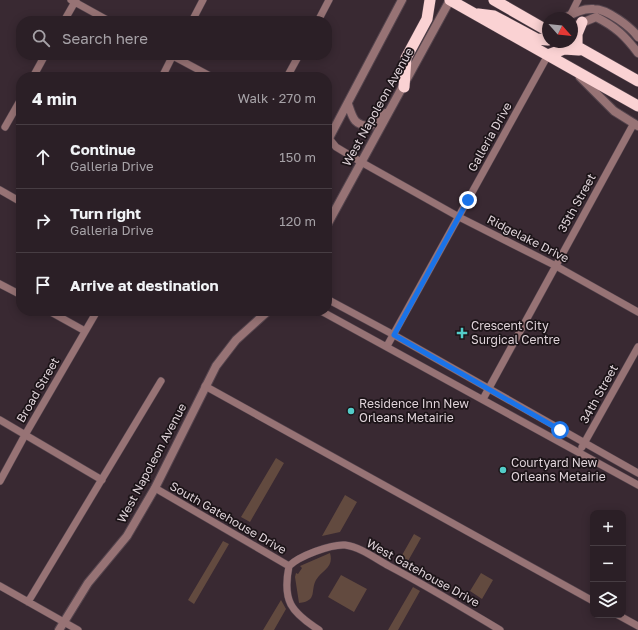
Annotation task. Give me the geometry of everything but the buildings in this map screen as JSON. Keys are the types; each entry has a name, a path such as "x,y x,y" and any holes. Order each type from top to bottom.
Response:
{"highway":[{"path":"404,87 406,58 427,19 430,0"},
{"path":"450,0 638,106"},
{"path":"494,0 542,28"},
{"path":"473,14 494,16 537,39 542,39"},
{"path":"578,32 582,22"},
{"path":"578,47 638,81"},
{"path":"548,56 568,48"}],"street":[{"path":"195,16 203,0"},
{"path":"321,16 329,0"},
{"path":"332,131 348,104 402,0"},
{"name":"West Napoleon Avenue","path":"332,216 404,87 450,0"},
{"path":"570,12 578,0"},
{"path":"66,16 74,1 100,16"},
{"path":"577,12 595,8 611,15 633,31 638,37"},
{"path":"578,24 596,17 613,26 625,36 638,54"},
{"path":"536,24 542,24"},
{"name":"Galleria Drive","path":"387,346 548,56"},
{"path":"36,72 42,60"},
{"path":"164,72 170,60"},
{"path":"181,60 203,72"},
{"path":"290,72 296,60"},
{"path":"573,69 614,111 636,124"},
{"path":"348,104 355,121 360,125 370,126 382,118 396,101"},
{"path":"6,127 16,108"},
{"name":"35th Street","path":"483,399 636,124"},
{"name":"Ridgelake Drive","path":"332,142 336,147 361,162 459,217 556,266 638,312"},
{"path":"0,190 16,199"},
{"path":"0,284 16,292"},
{"path":"332,302 394,335 638,473"},
{"path":"58,316 85,331"},
{"name":"Broad Street","path":"1,477 94,316"},
{"name":"West Napoleon Avenue","path":"59,630 88,583 126,536 155,488 216,366 236,340 262,316"},
{"path":"330,316 638,485"},
{"name":"34th Street","path":"579,452 638,347"},
{"path":"28,602 162,381"},
{"path":"206,386 590,599"},
{"path":"0,420 102,480"},
{"name":"South Gatehouse Drive","path":"155,488 289,566"},
{"name":"West Gatehouse Drive","path":"289,566 304,556 332,547 345,545 358,549 420,583 500,630"},
{"path":"289,566 286,581 289,603 302,619 320,630"},
{"path":"0,586 78,630"},
{"path":"623,618 638,626"}],"shaded area":[{"path":"276,458 284,463 250,522 241,517"},
{"path":"345,495 357,502 340,532 322,536"},
{"path":"414,534 421,538 408,561 401,557"},
{"path":"223,541 229,544 194,604 188,600"},
{"path":"330,553 331,558 329,565 316,580 311,598 305,602 299,603 295,577 296,573 298,574 302,568 300,566"},
{"path":"481,573 493,580 482,599 470,591"},
{"path":"341,575 367,589 354,612 328,597"},
{"path":"413,587 420,591 398,630 388,630"},
{"path":"281,600 286,609 274,630 263,630"}],"place":[{"name":"Crescent City Surgical Centre","path":"462,333"},
{"name":"Residence Inn New Orleans Metairie","path":"351,411"},
{"name":"Courtyard New Orleans Metairie","path":"503,470"}],"route":[{"path":"468,200 394,335 560,430"}]}
